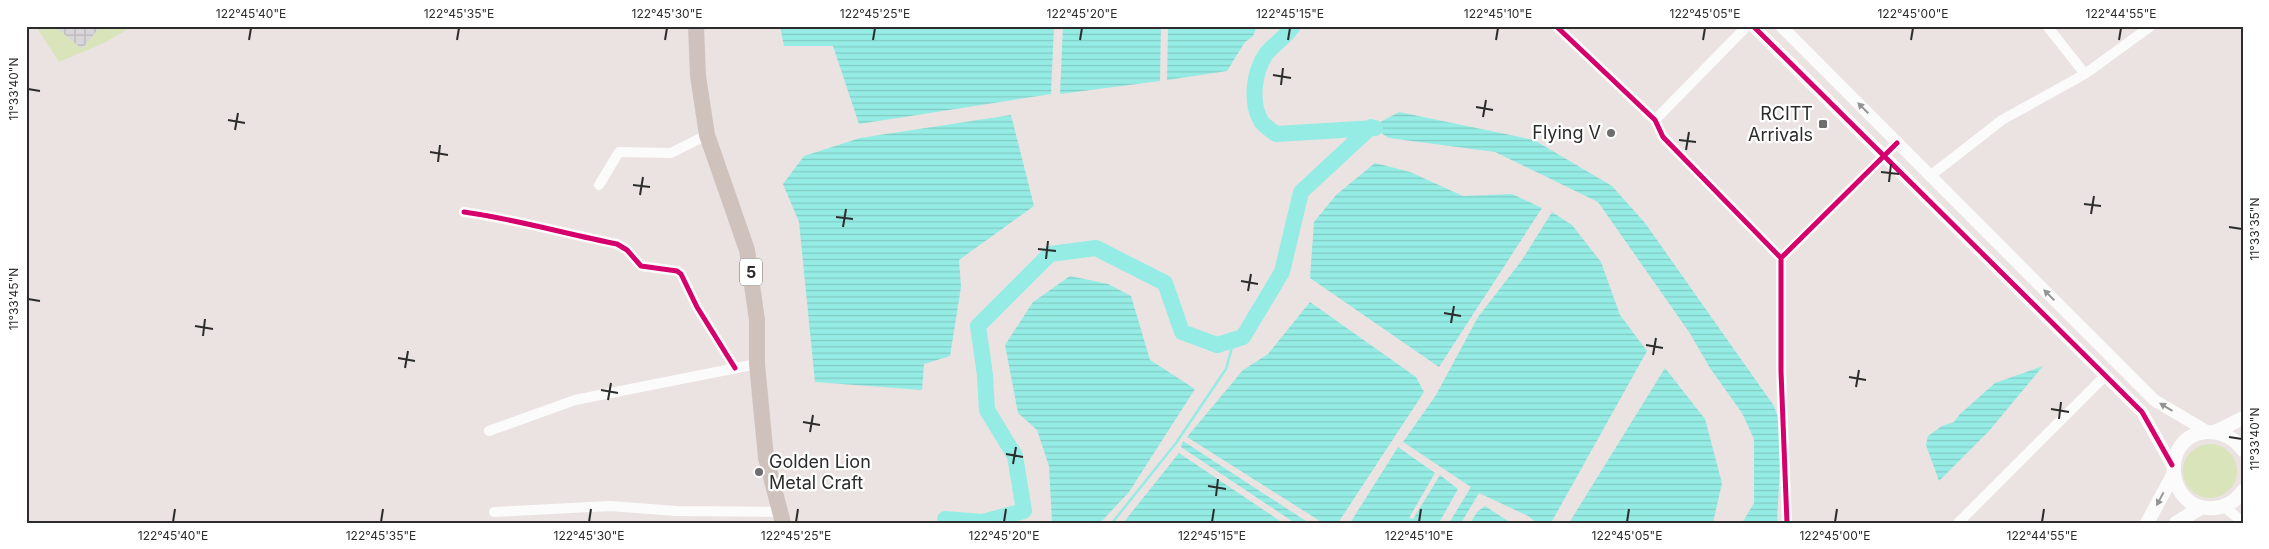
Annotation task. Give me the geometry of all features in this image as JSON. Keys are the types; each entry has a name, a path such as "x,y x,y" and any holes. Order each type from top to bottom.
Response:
{"highway":[{"name":"5","path":"696,26 698,76 707,135 747,250 757,320 756,364 766,458 781,517"}],"main road":[{"path":"2147,523 2173,470 2176,453 2184,442 2195,435 2211,432 2243,418"},
{"path":"2211,432 2232,438 2243,450"},
{"path":"2173,470 2182,496 2202,507"},
{"path":"2176,523 2202,507 2223,506 2235,500 2243,491"}],"street":[{"path":"1556,26 1656,120 1663,137 1781,258 1782,371 1787,523"},
{"path":"1656,120 1747,26"},
{"path":"1753,26 2142,412 2173,470"},
{"path":"1781,26 2154,400 2211,432"},
{"path":"2047,26 2084,74"},
{"path":"1930,176 2002,120 2084,74 2152,26"},
{"path":"599,185 619,152 671,153 707,135"},
{"path":"1781,258 1897,143"},
{"path":"464,212 494,216 513,222 617,244 627,250 641,266 677,271 681,274 697,307 735,368"},
{"path":"490,431 575,400 669,383 756,364"},
{"path":"1958,523 2105,376"},
{"path":"494,512 610,506 781,517"},
{"path":"2223,506 2243,522"}],"shaded area":[{"path":"54,26 101,26 82,49"}],"green space":[{"path":"39,26 54,26 82,49 101,26 117,26 122,30 126,26 133,26 104,43 59,62 37,28"},
{"path":"2205,444 2215,444 2225,448 2233,456 2237,471 2233,486 2225,494 2215,498 2205,498 2195,494 2187,486 2183,476 2183,466 2187,456 2195,448"}],"water":[{"path":"780,26 1054,26 1051,94 859,124 833,46 784,46"},
{"path":"1063,26 1161,26 1160,81 1060,94"},
{"path":"1168,26 1257,26 1253,36 1245,42 1227,71 1167,80"},
{"path":"1399,112 1534,140 1612,186 1645,223 1774,406 1782,429 1777,523 1742,523 1754,503 1754,439 1742,413 1710,368 1689,332 1598,202 1495,152 1389,138 1371,127"},
{"path":"1011,115 1034,206 959,260 961,287 950,356 924,364 922,390 815,382 799,222 783,184 804,156 860,138"},
{"path":"1375,163 1410,172 1463,196 1512,194 1542,208 1439,367 1310,278 1314,222 1336,195"},
{"path":"1552,212 1572,225 1601,262 1620,315 1647,351 1551,523 1537,523 1528,516 1479,493 1461,523 1449,523 1471,487 1403,442 1436,395 1478,317 1522,260"},
{"path":"1070,276 1108,284 1131,296 1150,360 1195,389 1129,492 1100,523 1052,523 1049,466 1037,430 1018,413 1005,345 1033,302"},
{"path":"1310,302 1416,377 1424,392 1338,523 1323,523 1187,437 1243,370 1268,354"},
{"path":"2043,366 1989,431 1939,481 1926,445 1928,436 1942,426 1954,422 1960,414 1995,383"},
{"path":"1665,368 1705,419 1722,483 1713,523 1569,523"},
{"path":"1183,441 1309,523 1295,523 1181,447"},
{"path":"1398,447 1435,473 1409,518 1413,519 1440,475 1458,489 1439,523 1350,523"},
{"path":"1179,453 1283,523 1123,523"},
{"path":"1485,506 1511,523 1470,523 1477,512"}],"waterway":[{"path":"1293,26 1266,54 1256,78 1255,105 1262,123 1276,134 1375,128"},
{"path":"945,519 982,522 1024,511 1015,456 987,410 985,375 978,326 1050,254 1096,248 1165,283 1182,332 1217,345 1243,337 1282,272 1301,192 1371,127"},
{"path":"1112,523 1176,443 1226,369 1234,340"}],"cycle path":[{"path":"1556,26 1655,120 1663,137 1781,258"},
{"path":"1753,26 2142,412 2172,465"},
{"path":"1787,523 1781,371 1781,258 1897,143"},
{"path":"464,212 617,244 627,250 641,266 677,271 681,274 697,307 735,368"}],"place":[{"name":"RCITT Arrivals","path":"1823,124"},
{"name":"Flying V","path":"1611,133"},
{"name":"Golden Lion Metal Craft","path":"759,472"}]}
